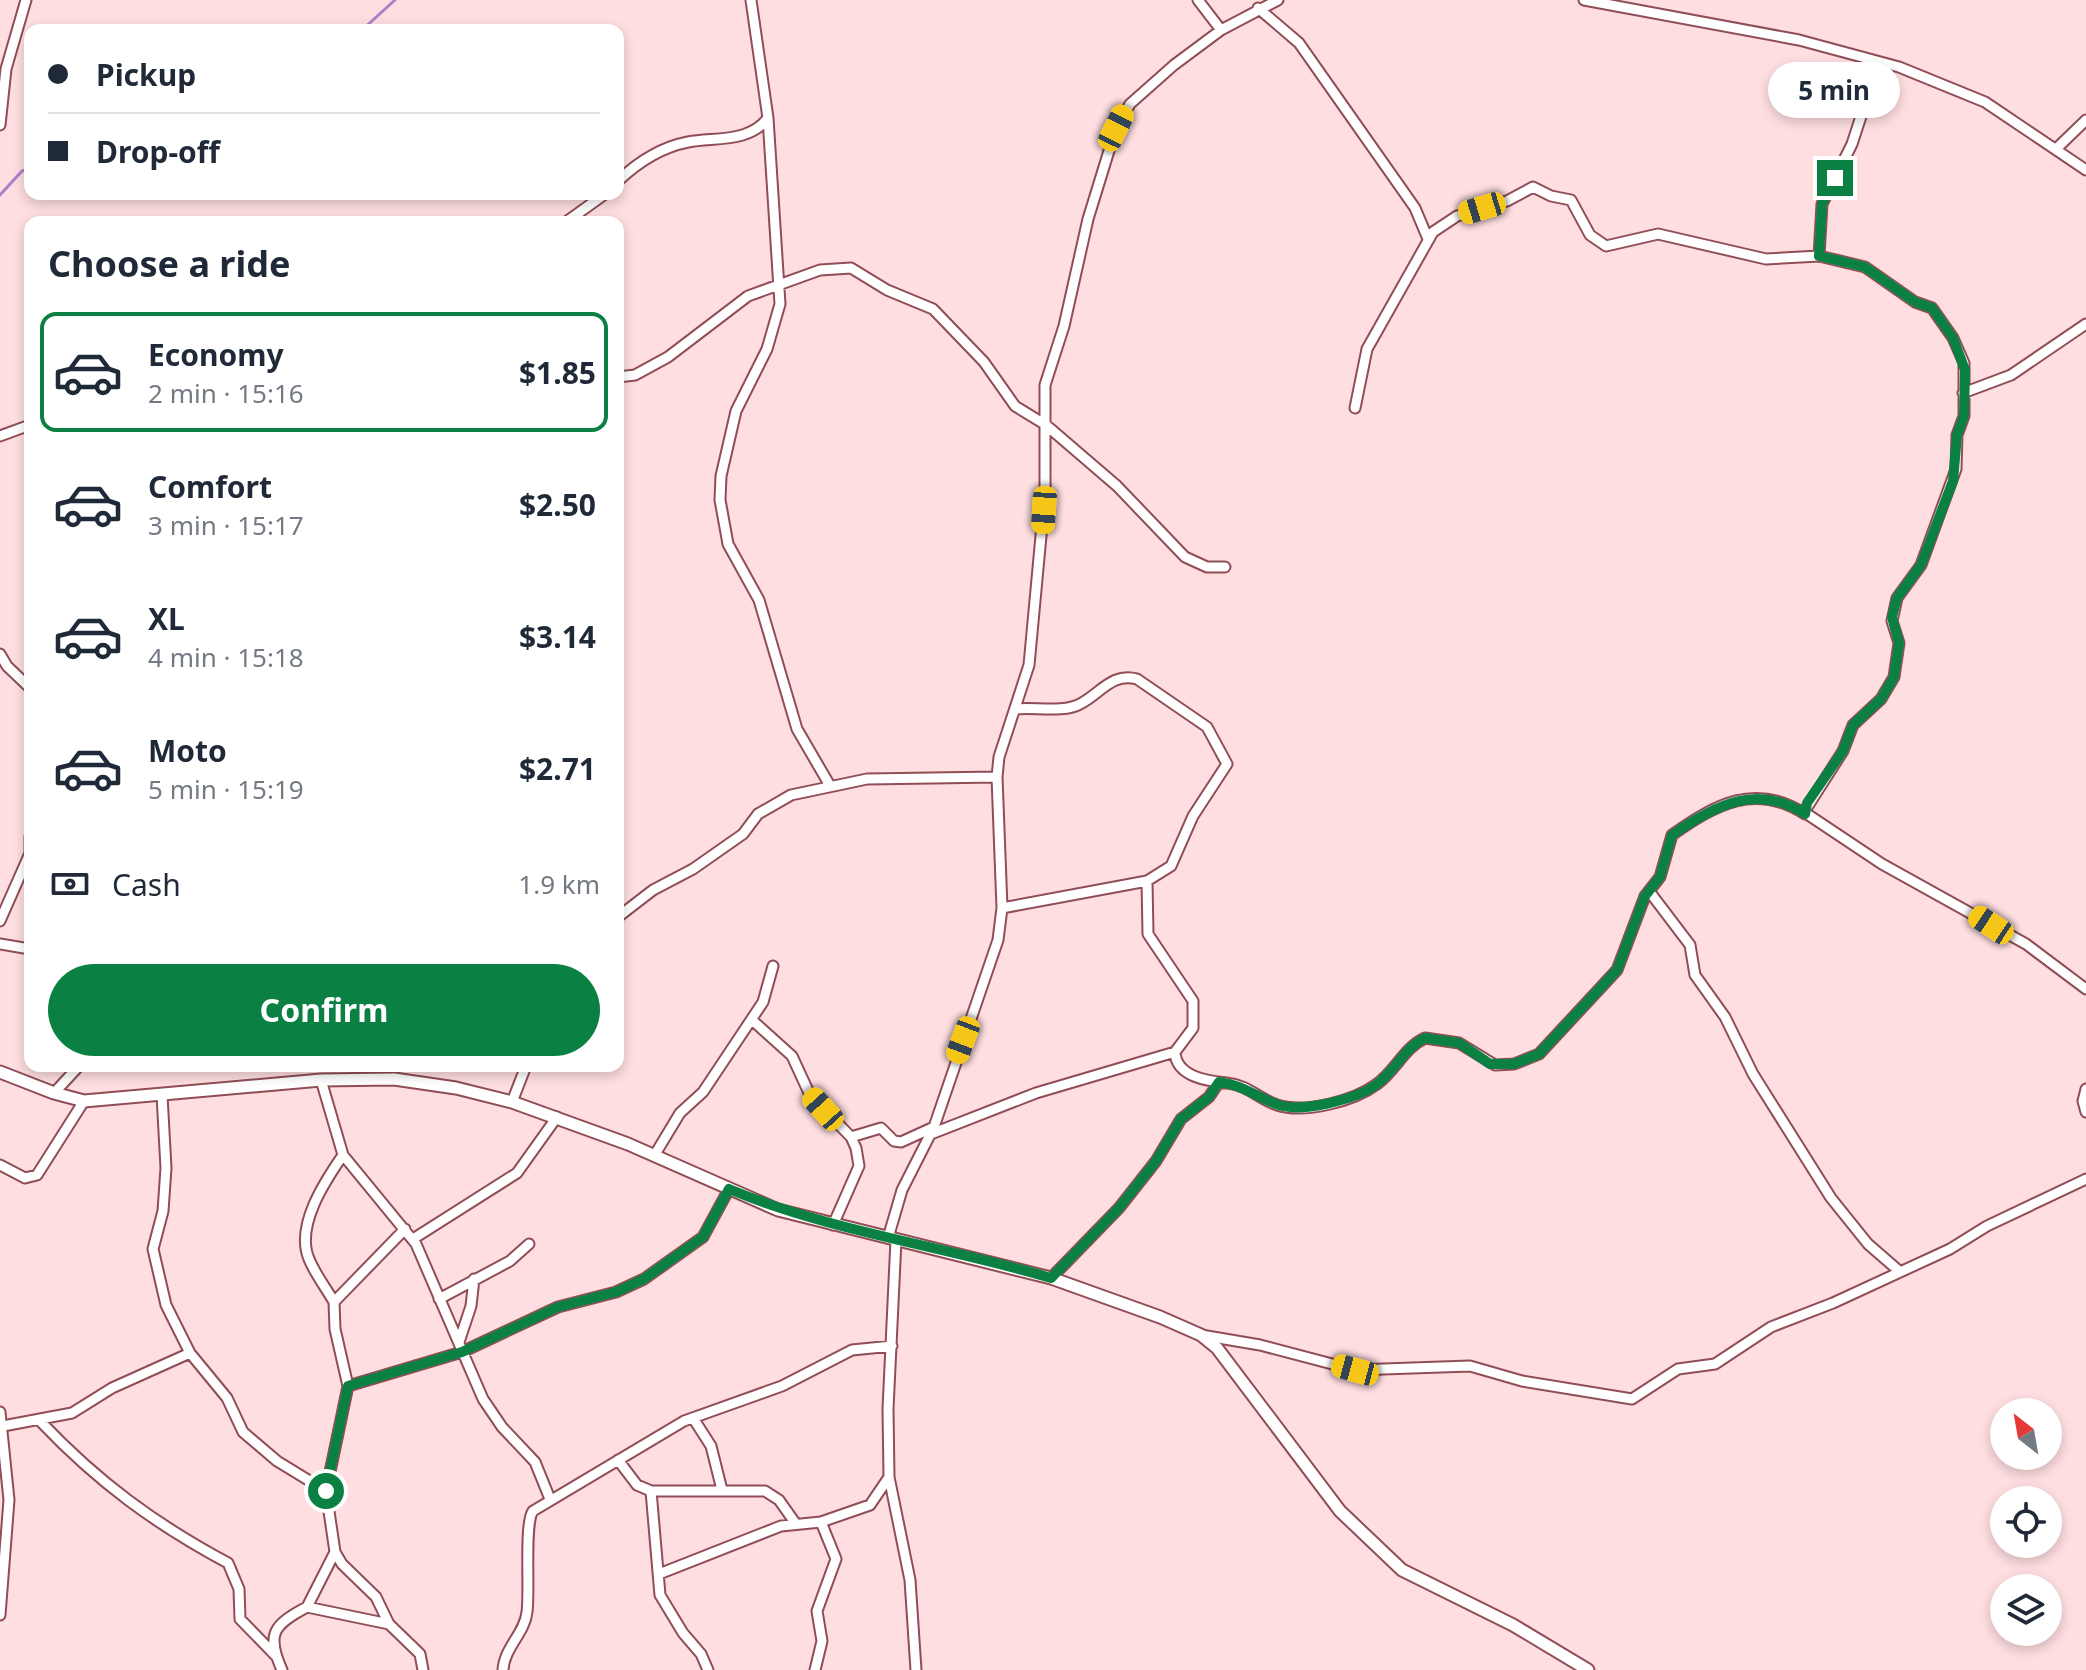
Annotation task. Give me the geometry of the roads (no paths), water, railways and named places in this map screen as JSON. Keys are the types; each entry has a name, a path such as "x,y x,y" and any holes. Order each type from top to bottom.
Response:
{"street":[{"path":"0,125 6,69 26,0"},
{"path":"751,0 768,118 779,287 776,324 736,411 721,476 720,500 728,544 759,600 797,729 829,784"},
{"path":"1198,0 1221,30"},
{"path":"916,1670 910,1580 889,1477 892,1239 902,1190 932,1131 998,940 1002,908 997,777 1029,665 1045,504 1045,385 1064,326 1088,219 1116,128 1138,96 1221,30 1278,0"},
{"path":"1584,0 1799,40 1933,78 1985,102 2086,170"},
{"path":"1258,8 1299,43 1415,208 1428,239"},
{"path":"1819,256 1822,204 1852,144 1866,101 1872,61"},
{"path":"624,177 659,152 685,143 743,135 762,127 768,118"},
{"path":"2056,149 2086,120"},
{"path":"1355,408 1367,349 1428,239 1438,228 1457,216 1507,201 1536,187 1551,196 1571,200 1583,226 1606,246 1658,234 1766,259 1819,256 1865,267 1915,302 1932,308 1953,338 1964,363 1964,416 1957,435 1953,481 1921,565 1897,598 1892,617 1899,643 1894,677 1881,699 1853,725 1843,751 1807,803 1805,814"},
{"path":"574,216 597,200"},
{"path":"624,376 635,375 668,357 706,331 742,299 820,270 851,268 887,290 927,305 984,362 1015,406 1046,425 1117,486 1185,557 1197,564 1225,567"},
{"path":"1963,393 2011,375 2086,324"},
{"path":"0,436 24,427"},
{"path":"0,654 7,666 24,682"},
{"path":"1002,908 1147,881 1171,866 1193,816 1226,770 1227,764 1207,727 1137,679 1127,677 1107,684 1074,706 1016,709"},
{"path":"624,912 653,890 684,875 743,834 758,814 789,795 808,794 829,784 893,777 997,777"},
{"path":"1147,881 1148,934 1193,1001 1193,1028 1175,1052 1175,1059 1185,1072 1246,1087 1273,1103 1293,1106 1339,1101 1363,1092 1377,1084 1425,1038 1459,1043 1490,1064 1514,1064 1530,1059 1545,1049 1612,977 1649,891 1660,877 1672,835 1723,803 1772,798 1805,814 1882,864 2026,944 2086,989"},
{"path":"0,921 24,867"},
{"path":"1649,891 1690,945 1695,975 1725,1017 1753,1074 1831,1198 1868,1244 1899,1271"},
{"path":"0,944 24,948"},
{"path":"654,1156 680,1113 695,1102 752,1020 765,997 773,966"},
{"path":"752,1020 792,1056 810,1095 851,1137 859,1166 833,1225"},
{"path":"851,1137 884,1129 892,1140 901,1142 1044,1090 1175,1052"},
{"path":"0,1072 84,1101 321,1080 394,1079 456,1088 557,1117 778,1210 1051,1278 1201,1335 1260,1345 1355,1370 1470,1366 1522,1381 1627,1399 1678,1369 1715,1364 1771,1327 1833,1303 1950,1249 1987,1226 2086,1179"},
{"path":"54,1093 73,1072"},
{"path":"512,1102 524,1072"},
{"path":"321,1080 343,1155 413,1239 483,1399 502,1427 535,1462 550,1499"},
{"path":"1051,1278 1119,1208 1156,1161 1181,1119 1209,1097 1219,1082"},
{"path":"2086,1089 2083,1101 2086,1112"},
{"path":"162,1095 166,1168 163,1211 153,1249 166,1305 190,1353 227,1398 246,1435 277,1461 326,1491"},
{"path":"0,1165 25,1178 37,1175 84,1101"},
{"path":"413,1239 517,1173 557,1117"},
{"path":"343,1155 310,1216 307,1245 308,1258 334,1302 335,1329 348,1386 326,1491 335,1552 342,1564 376,1597 389,1624 420,1654 423,1670"},
{"path":"348,1386 460,1347 558,1307 616,1292 671,1263 703,1237 729,1189"},
{"path":"334,1302 405,1229"},
{"path":"439,1299 510,1261 529,1244"},
{"path":"460,1347 471,1306 474,1279"},
{"path":"1201,1335 1217,1348 1244,1380 1340,1511 1402,1570 1513,1625 1588,1670"},
{"path":"503,1670 504,1658 527,1617 529,1516 550,1499 693,1418 782,1386 852,1350 892,1346"},
{"path":"3,1426 41,1422 72,1413 112,1388 190,1353"},
{"path":"0,1412 9,1500 0,1615"},
{"path":"693,1418 711,1446 722,1490"},
{"path":"41,1422 85,1468 142,1513 203,1552 228,1563 239,1589 240,1619 276,1656"},
{"path":"618,1460 637,1485 651,1491 765,1491 779,1500 796,1524"},
{"path":"659,1574 759,1534 796,1524 821,1522 870,1505 889,1477"},
{"path":"651,1491 662,1599 683,1633 701,1654 708,1670"},
{"path":"815,1670 822,1641 817,1611 836,1559 821,1522"},
{"path":"282,1670 272,1642 276,1629 307,1607 318,1578 335,1552"},
{"path":"307,1607 389,1624"}],"waterway":[{"path":"369,24 395,0"},
{"path":"0,195 24,170"}]}
